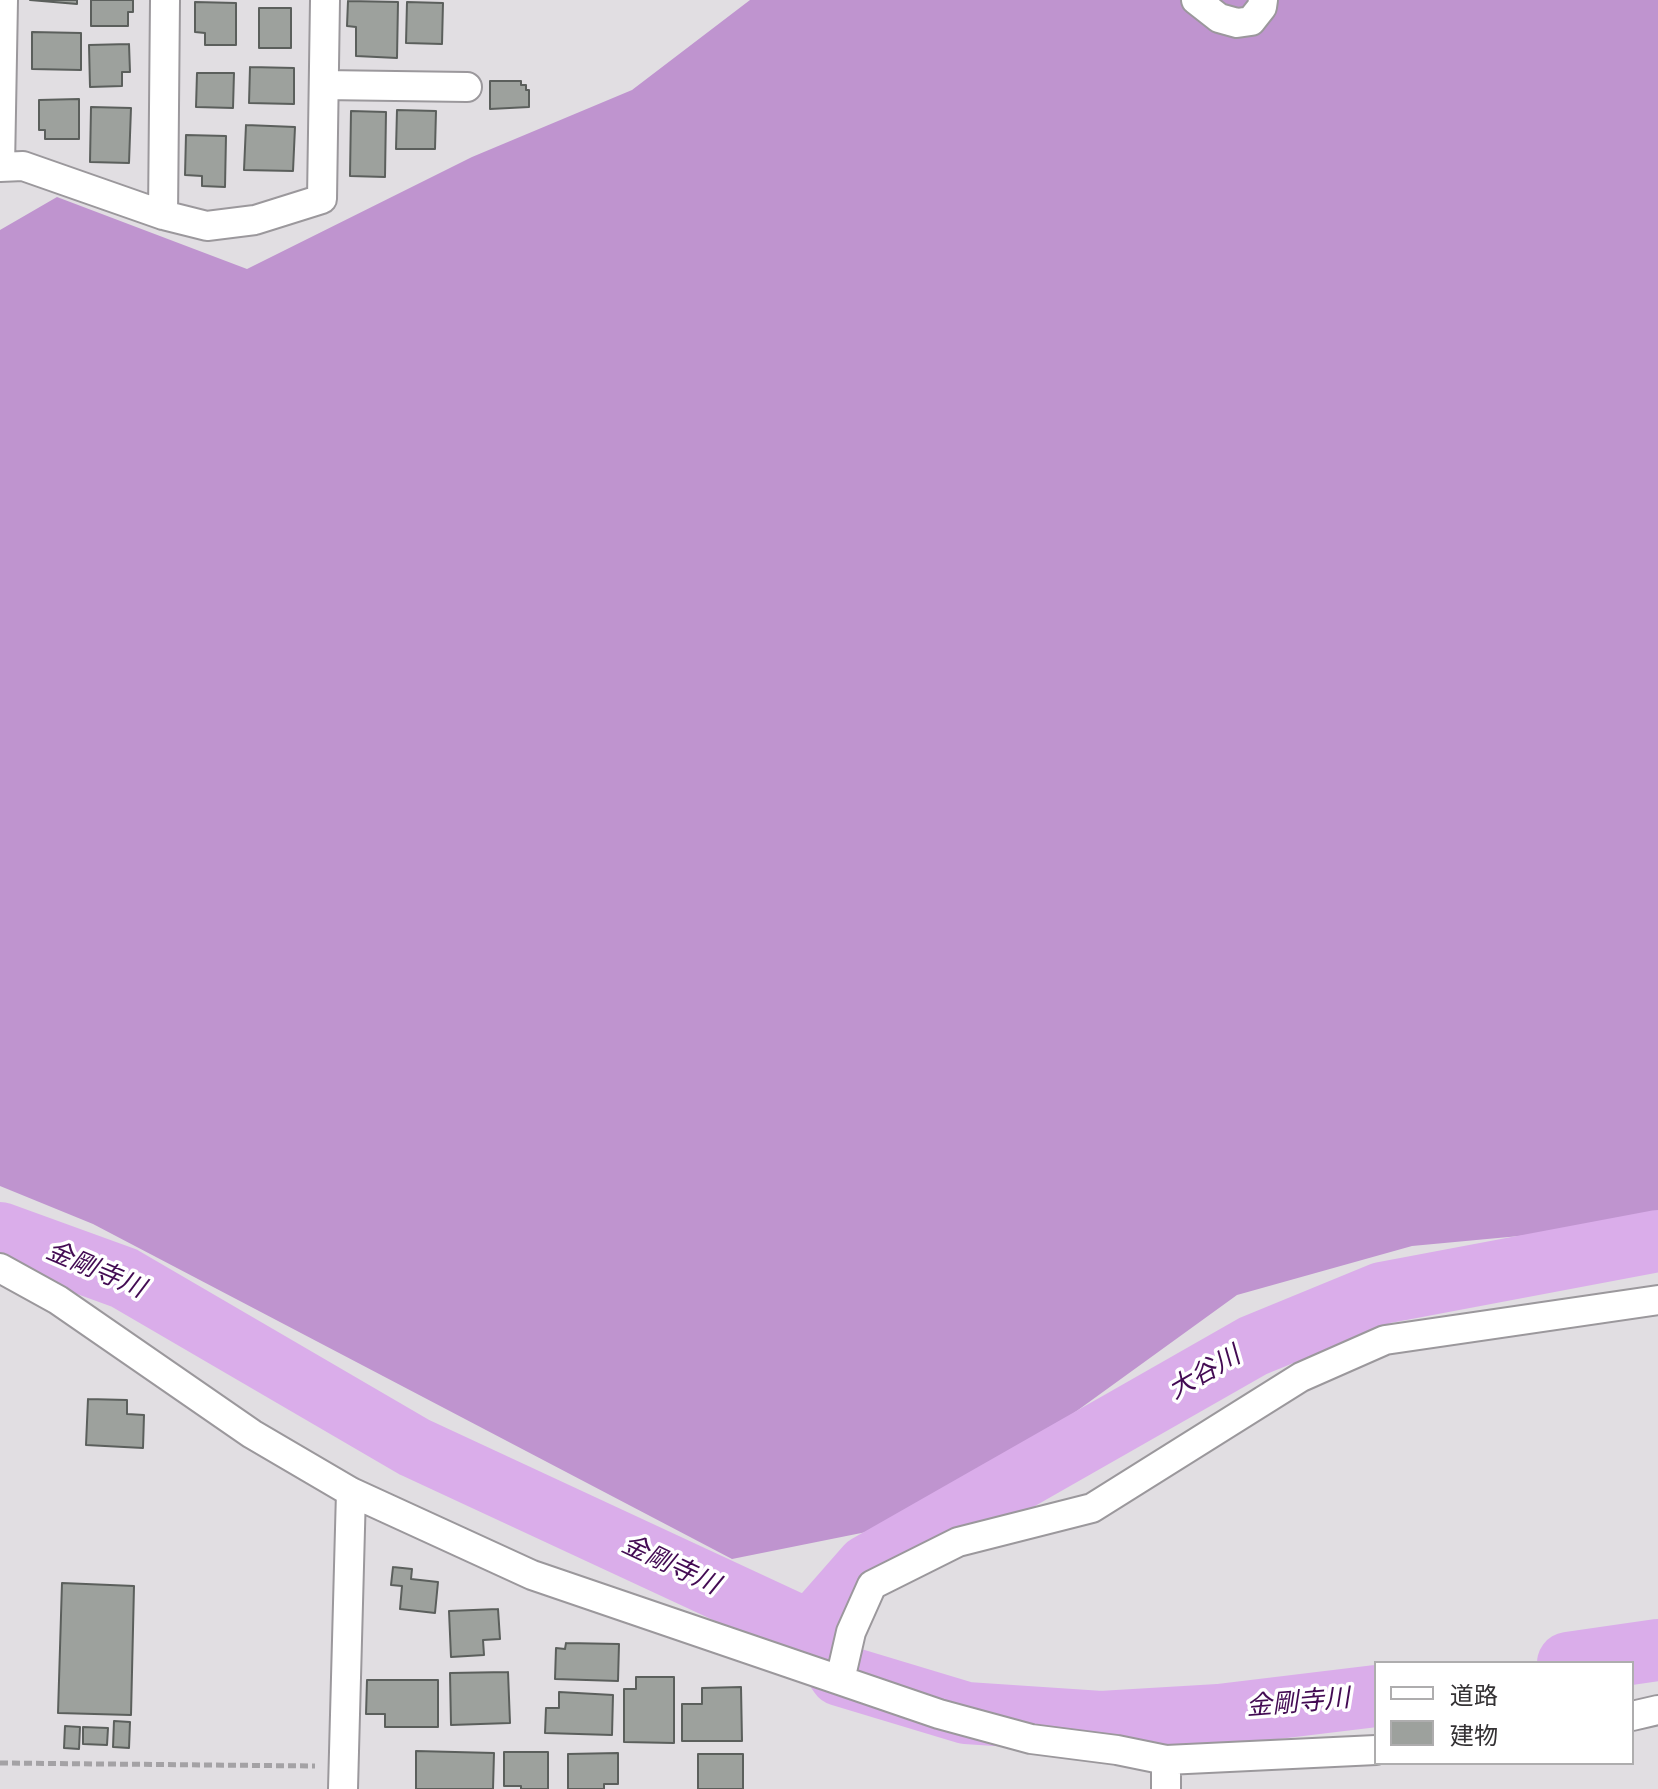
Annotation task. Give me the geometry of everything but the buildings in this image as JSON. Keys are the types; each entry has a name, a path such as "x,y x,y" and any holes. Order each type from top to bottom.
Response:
{"street":[{"path":"3,0 0,167 23,166 163,215 207,226 255,220 322,199 325,0"},
{"path":"163,215 165,0"},
{"path":"1196,0 1219,18 1237,23 1251,21 1262,7 1263,0"},
{"path":"324,85 467,87"},
{"path":"0,1268 58,1300 252,1434 351,1492 532,1575 939,1714 1031,1739 1166,1760 1374,1750"},
{"path":"840,1680 851,1632 872,1585 958,1542 1092,1508 1301,1377 1385,1340 1658,1300"},
{"path":"344,1778 351,1492"},
{"path":"1634,1716 1658,1710"},
{"path":"1166,1760 1166,1789"}],"path":[{"path":"0,1763 344,1778"}],"shaded area":[{"path":"750,0 1658,0 1658,1216 1605,1228 1412,1246 1237,1295 926,1520 732,1559 93,1224 0,1186 0,230 57,197 247,269 472,157 632,90"}],"waterway":[{"name":"金剛寺川","path":"0,1233 124,1278 414,1447 810,1631 840,1675 966,1713 1101,1722 1219,1715 1374,1696"},
{"name":"大谷川","path":"810,1631 867,1566 1253,1346 1382,1293 1658,1241"},
{"name":"金剛寺川","path":"1582,1661 1658,1650"}]}
